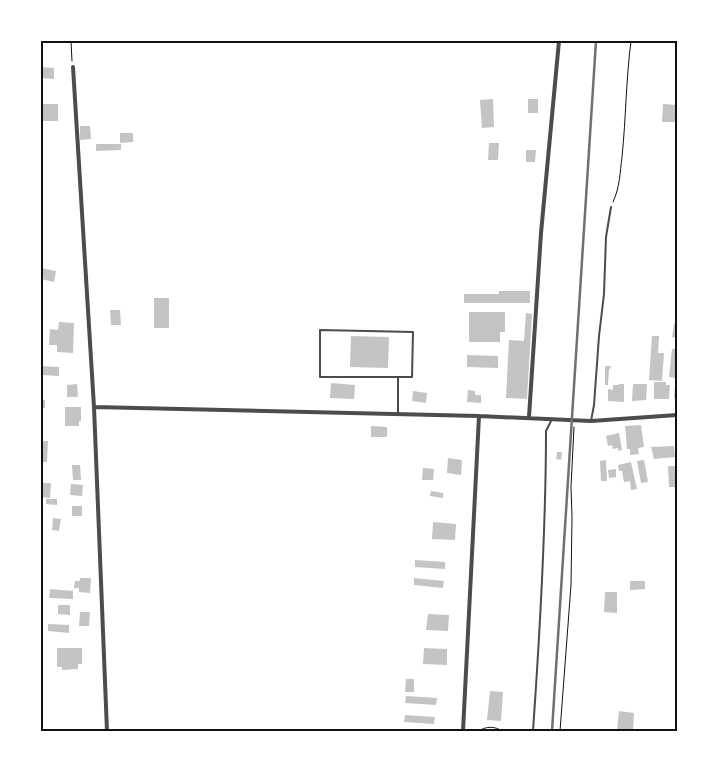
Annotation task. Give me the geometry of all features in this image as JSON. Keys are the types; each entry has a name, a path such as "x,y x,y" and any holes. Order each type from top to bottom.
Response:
{"street":[{"path":"528,417 541,233 559,41"},
{"path":"73,67 94,407 107,731"},
{"path":"94,407 528,417 591,421 677,415"},
{"path":"462,731 479,416"}],"lane":[{"path":"591,421 604,294 606,237 611,207"},
{"path":"320,330 414,332 412,378 398,377 320,378 320,330"},
{"path":"398,377 398,414"},
{"path":"533,731 541,618 546,431 552,419"}],"path":[{"path":"71,41 73,67"},
{"path":"611,207 618,192 620,178 631,41"},
{"path":"560,731 571,584 571,486 574,420"},
{"path":"479,731 490,726 502,731"}],"building":[{"path":"675,54 677,54 677,70 675,70"},
{"path":"41,67 54,68 54,79 41,78"},
{"path":"493,99 494,127 482,128 480,100"},
{"path":"528,99 538,99 538,113 528,113"},
{"path":"42,104 58,104 58,121 41,121"},
{"path":"663,104 677,105 677,122 662,122"},
{"path":"80,126 90,126 91,139 80,140"},
{"path":"120,133 133,133 133,142 120,143"},
{"path":"489,143 499,143 498,160 488,160"},
{"path":"96,144 121,144 121,150 96,151"},
{"path":"526,150 536,150 535,162 526,162"},
{"path":"41,268 56,271 54,282 41,279"},
{"path":"499,291 530,291 530,303 464,303 464,294 499,294"},
{"path":"154,298 169,298 169,328 154,328"},
{"path":"110,310 120,310 121,325 111,325"},
{"path":"469,312 505,312 505,332 500,332 500,342 469,342"},
{"path":"526,313 532,314 527,399 506,398 509,340 524,341"},
{"path":"59,322 74,323 73,353 57,352 57,345 49,345 50,329 58,330"},
{"path":"674,324 677,324 677,338 672,337"},
{"path":"351,336 389,337 388,368 350,367"},
{"path":"652,336 659,336 658,353 664,353 662,381 649,380"},
{"path":"672,349 677,349 676,378 669,377"},
{"path":"467,355 498,356 498,368 467,367"},
{"path":"41,366 59,367 59,376 41,375"},
{"path":"605,366 611,366 609,369 608,385 605,385"},
{"path":"654,382 666,382 666,385 670,385 669,399 654,399"},
{"path":"331,383 355,385 354,399 330,398"},
{"path":"77,384 78,397 67,397 67,385"},
{"path":"624,384 624,402 608,401 608,389 613,390 613,385"},
{"path":"633,384 647,384 646,400 632,401"},
{"path":"675,384 677,384 677,398 674,398"},
{"path":"468,390 475,391 475,395 481,395 481,403 467,402"},
{"path":"413,391 427,393 426,403 412,401"},
{"path":"41,400 45,400 45,408 41,408"},
{"path":"65,407 81,407 79,426 65,426"},
{"path":"641,425 644,447 638,448 639,454 630,455 630,449 627,449 625,426"},
{"path":"371,426 387,427 387,437 371,437"},
{"path":"619,433 622,450 618,451 618,448 613,449 612,445 608,446 606,436"},
{"path":"41,441 48,441 47,462 41,462"},
{"path":"674,446 675,457 654,459 651,447"},
{"path":"557,452 562,452 561,460 556,459"},
{"path":"448,458 462,460 461,475 447,473"},
{"path":"606,460 607,481 601,481 600,461"},
{"path":"644,460 648,482 641,483 637,461"},
{"path":"631,462 637,489 631,490 630,481 624,482 622,471 619,471 618,465"},
{"path":"72,465 80,465 81,480 73,480"},
{"path":"668,466 677,466 677,487 669,487"},
{"path":"423,468 434,469 433,480 422,480"},
{"path":"616,469 616,477 609,478 608,470"},
{"path":"41,483 51,483 50,498 41,497"},
{"path":"71,484 83,485 82,496 70,495"},
{"path":"431,491 443,493 443,498 430,496"},
{"path":"46,499 57,499 57,505 46,504"},
{"path":"72,506 82,506 82,516 72,516"},
{"path":"53,518 61,519 59,531 52,530"},
{"path":"433,522 456,524 455,540 432,539"},
{"path":"415,560 445,562 445,569 415,567"},
{"path":"80,578 91,578 90,593 79,592 79,588 74,588 75,581 80,581"},
{"path":"414,578 444,581 443,588 414,585"},
{"path":"630,581 645,581 645,589 630,590"},
{"path":"50,589 73,591 73,599 49,598"},
{"path":"605,592 617,592 617,613 604,612"},
{"path":"58,605 70,605 70,615 58,614"},
{"path":"80,612 90,612 89,626 79,626"},
{"path":"428,614 449,615 448,631 426,630"},
{"path":"48,624 69,625 69,633 48,631"},
{"path":"57,648 82,648 82,664 78,664 78,669 62,670 62,667 57,667"},
{"path":"424,648 447,649 447,665 423,664"},
{"path":"406,679 414,679 414,692 405,692"},
{"path":"490,691 503,692 501,721 487,720"},
{"path":"406,696 437,698 436,705 405,703"},
{"path":"619,711 634,713 633,731 617,731"},
{"path":"405,715 435,717 434,724 404,722"}],"railway":[{"path":"552,731 596,41"}]}
